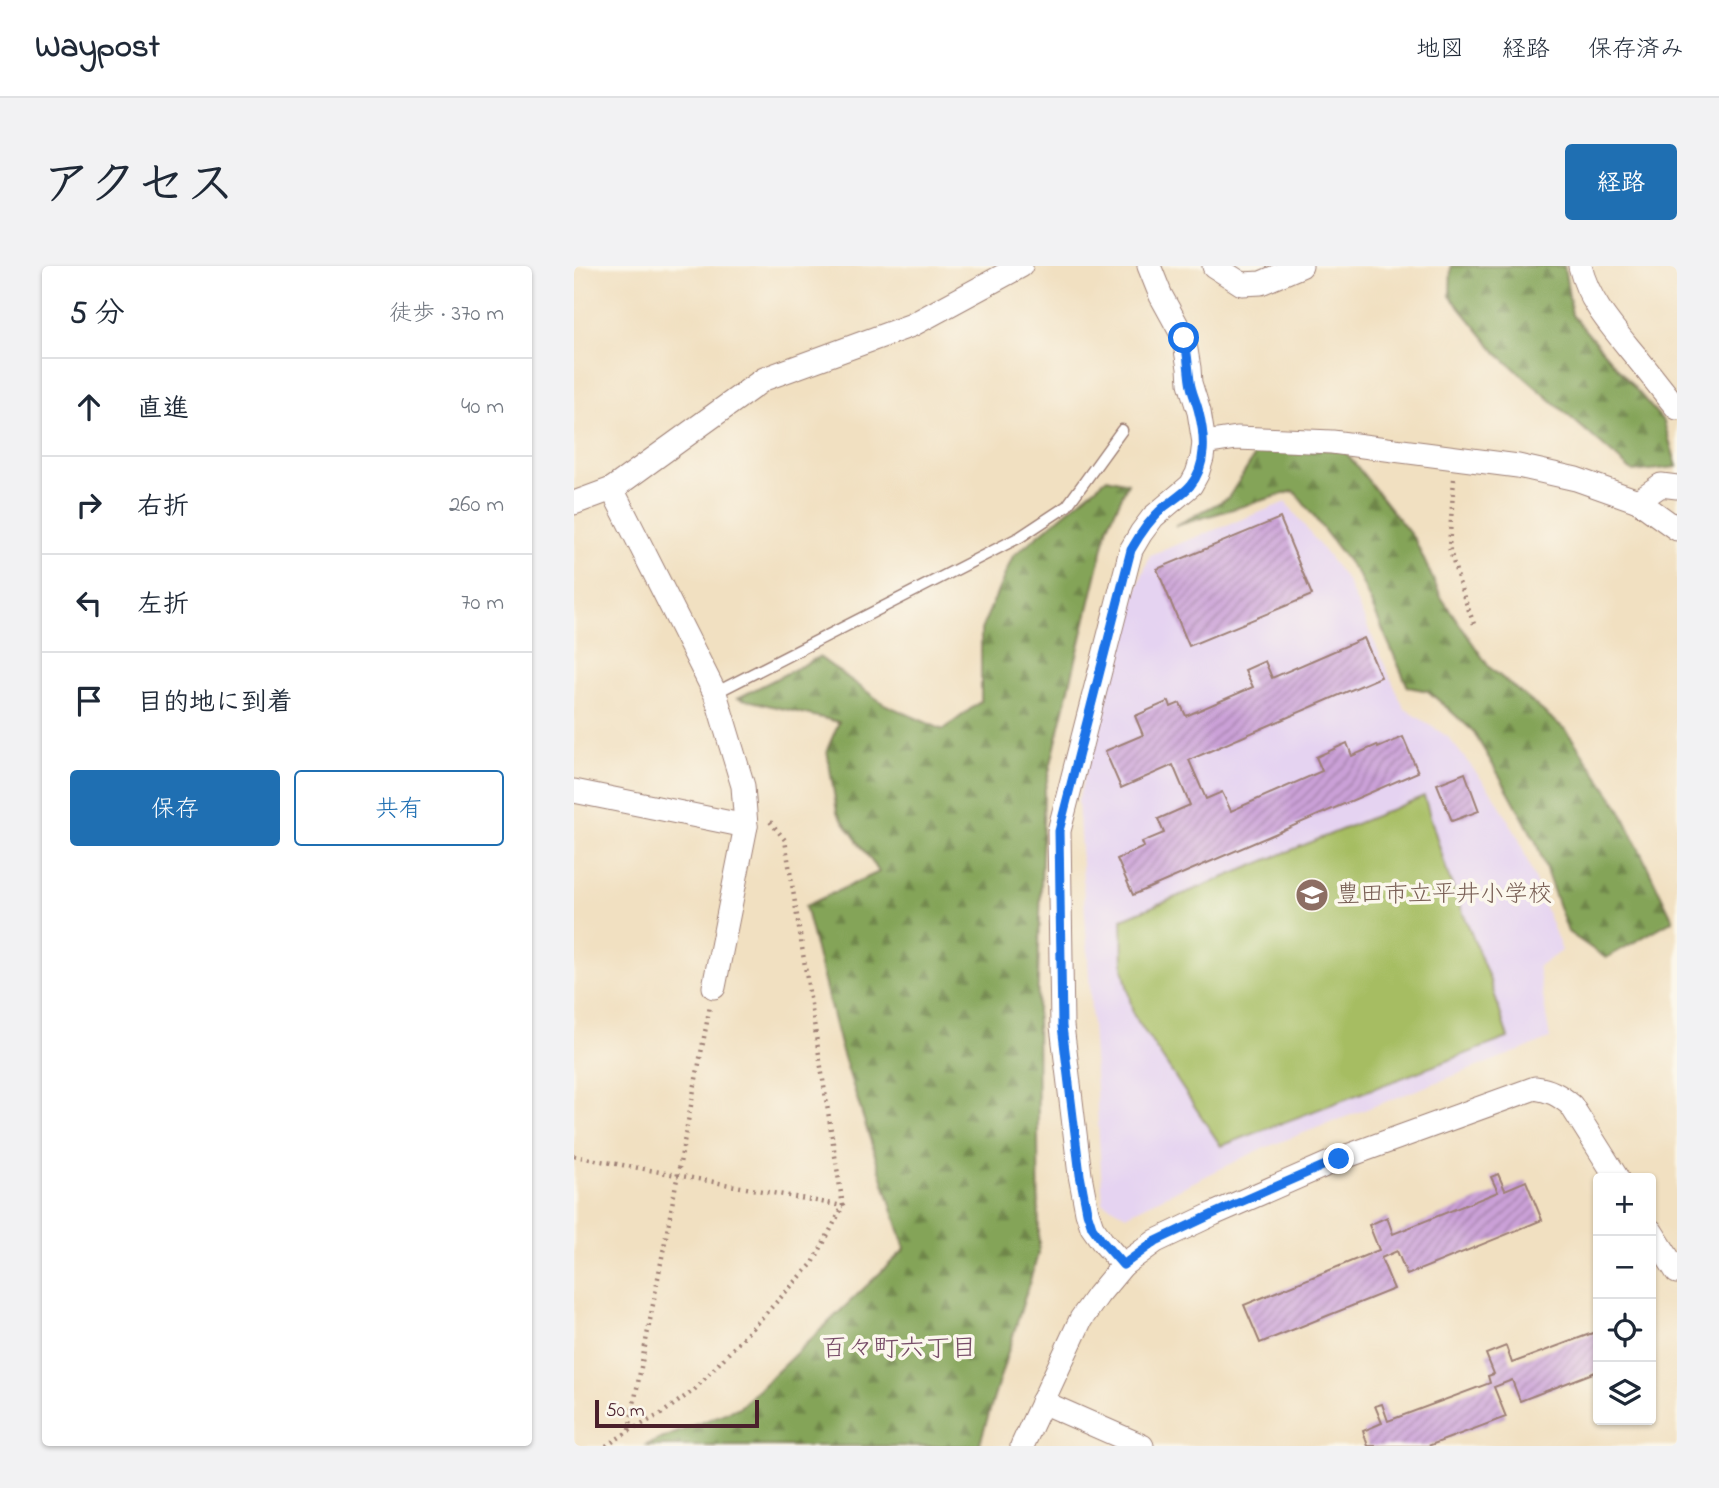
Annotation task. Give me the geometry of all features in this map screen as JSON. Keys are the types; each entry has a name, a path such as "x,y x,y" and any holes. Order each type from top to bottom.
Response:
{"street":[{"path":"574,503 612,489 764,379 912,325 1021,266"},
{"path":"1123,1265 1092,1227 1080,1175 1062,1026 1059,831 1131,550 1153,517 1191,485 1202,458 1204,443 1199,412 1190,383 1184,338 1161,296 1149,266"},
{"path":"1214,266 1242,284 1261,283 1301,266"},
{"path":"1580,266 1590,295 1676,404"},
{"path":"1204,443 1237,438 1332,442 1518,466 1576,479 1637,500 1677,529"},
{"path":"1637,500 1661,485 1677,487"},
{"path":"612,489 715,693 743,786 746,826 714,986"},
{"path":"574,791 746,826"},
{"path":"1022,1446 1081,1319 1098,1295 1123,1265 1156,1241 1213,1214 1339,1159 1535,1088 1547,1089 1570,1105 1614,1173"},
{"path":"1655,1236 1677,1272"},
{"path":"1042,1402 1142,1446"}],"lane":[{"path":"715,693 1020,537 1067,506 1122,430"}],"path":[{"path":"1456,457 1449,547 1474,624"},
{"path":"606,1446 661,1414 694,1390 813,1263 844,1206 786,840 768,819"},
{"path":"629,1431 714,986"},
{"path":"574,1156 844,1206"}],"shaded area":[{"name":"豊田市立平井小学校","path":"1286,502 1347,581 1404,708 1448,737 1494,795 1519,839 1562,951 1538,966 1550,1039 1259,1150 1126,1215 1103,1202 1078,800 1130,607 1150,555"}],"green space":[{"path":"1451,266 1564,266 1572,315 1664,422 1677,467 1633,472 1498,354 1450,296"},
{"path":"1261,446 1344,450 1415,540 1441,597 1489,667 1567,731 1619,807 1673,920 1606,958 1568,932 1536,842 1473,731 1428,691 1408,687 1359,576 1294,491 1175,526 1228,498"},
{"path":"1107,478 1128,483 1108,526 1044,793 1037,1011 1039,1251 979,1446 644,1446 740,1407 905,1249 840,1045 805,906 879,872 837,812 827,750 839,722 738,698 819,657 884,704 943,730 981,701 981,630 1013,556"},
{"path":"1424,796 1448,875 1491,983 1508,1038 1221,1146 1133,1014 1123,968 1122,919"}],"building":[{"path":"1280,518 1312,595 1189,646 1157,569"},
{"path":"1364,638 1381,677 1189,760 1206,799 1222,792 1231,811 1322,771 1316,757 1347,743 1352,756 1403,737 1418,772 1133,895 1117,859 1144,847 1142,842 1164,833 1158,819 1190,805 1173,765 1121,788 1105,751 1143,735 1135,716 1169,701 1171,707 1180,703 1186,716 1253,687 1245,670 1265,661 1272,678"},
{"path":"1465,773 1479,811 1452,821 1437,784"},
{"path":"1498,1174 1505,1190 1526,1181 1542,1220 1407,1275 1397,1251 1381,1258 1394,1289 1260,1343 1244,1305 1379,1250 1369,1225 1387,1217 1393,1234 1498,1192 1491,1177"},
{"path":"1593,1333 1593,1373 1520,1401 1512,1380 1494,1387 1506,1417 1428,1446 1368,1446 1363,1431 1382,1423 1375,1406 1382,1404 1388,1421 1490,1383 1488,1376 1494,1374 1486,1354 1506,1346 1512,1363"}],"place":[{"name":"豊田市立平井小学校","path":"1312,895"}],"district":[{"name":"百々町六丁目","path":"899,1350"}],"route":[{"path":"1184,338 1190,383 1199,412 1204,443 1202,458 1191,485 1153,517 1131,550 1059,831 1062,1026 1087,1212 1092,1227 1123,1265 1156,1241 1339,1159"}]}
